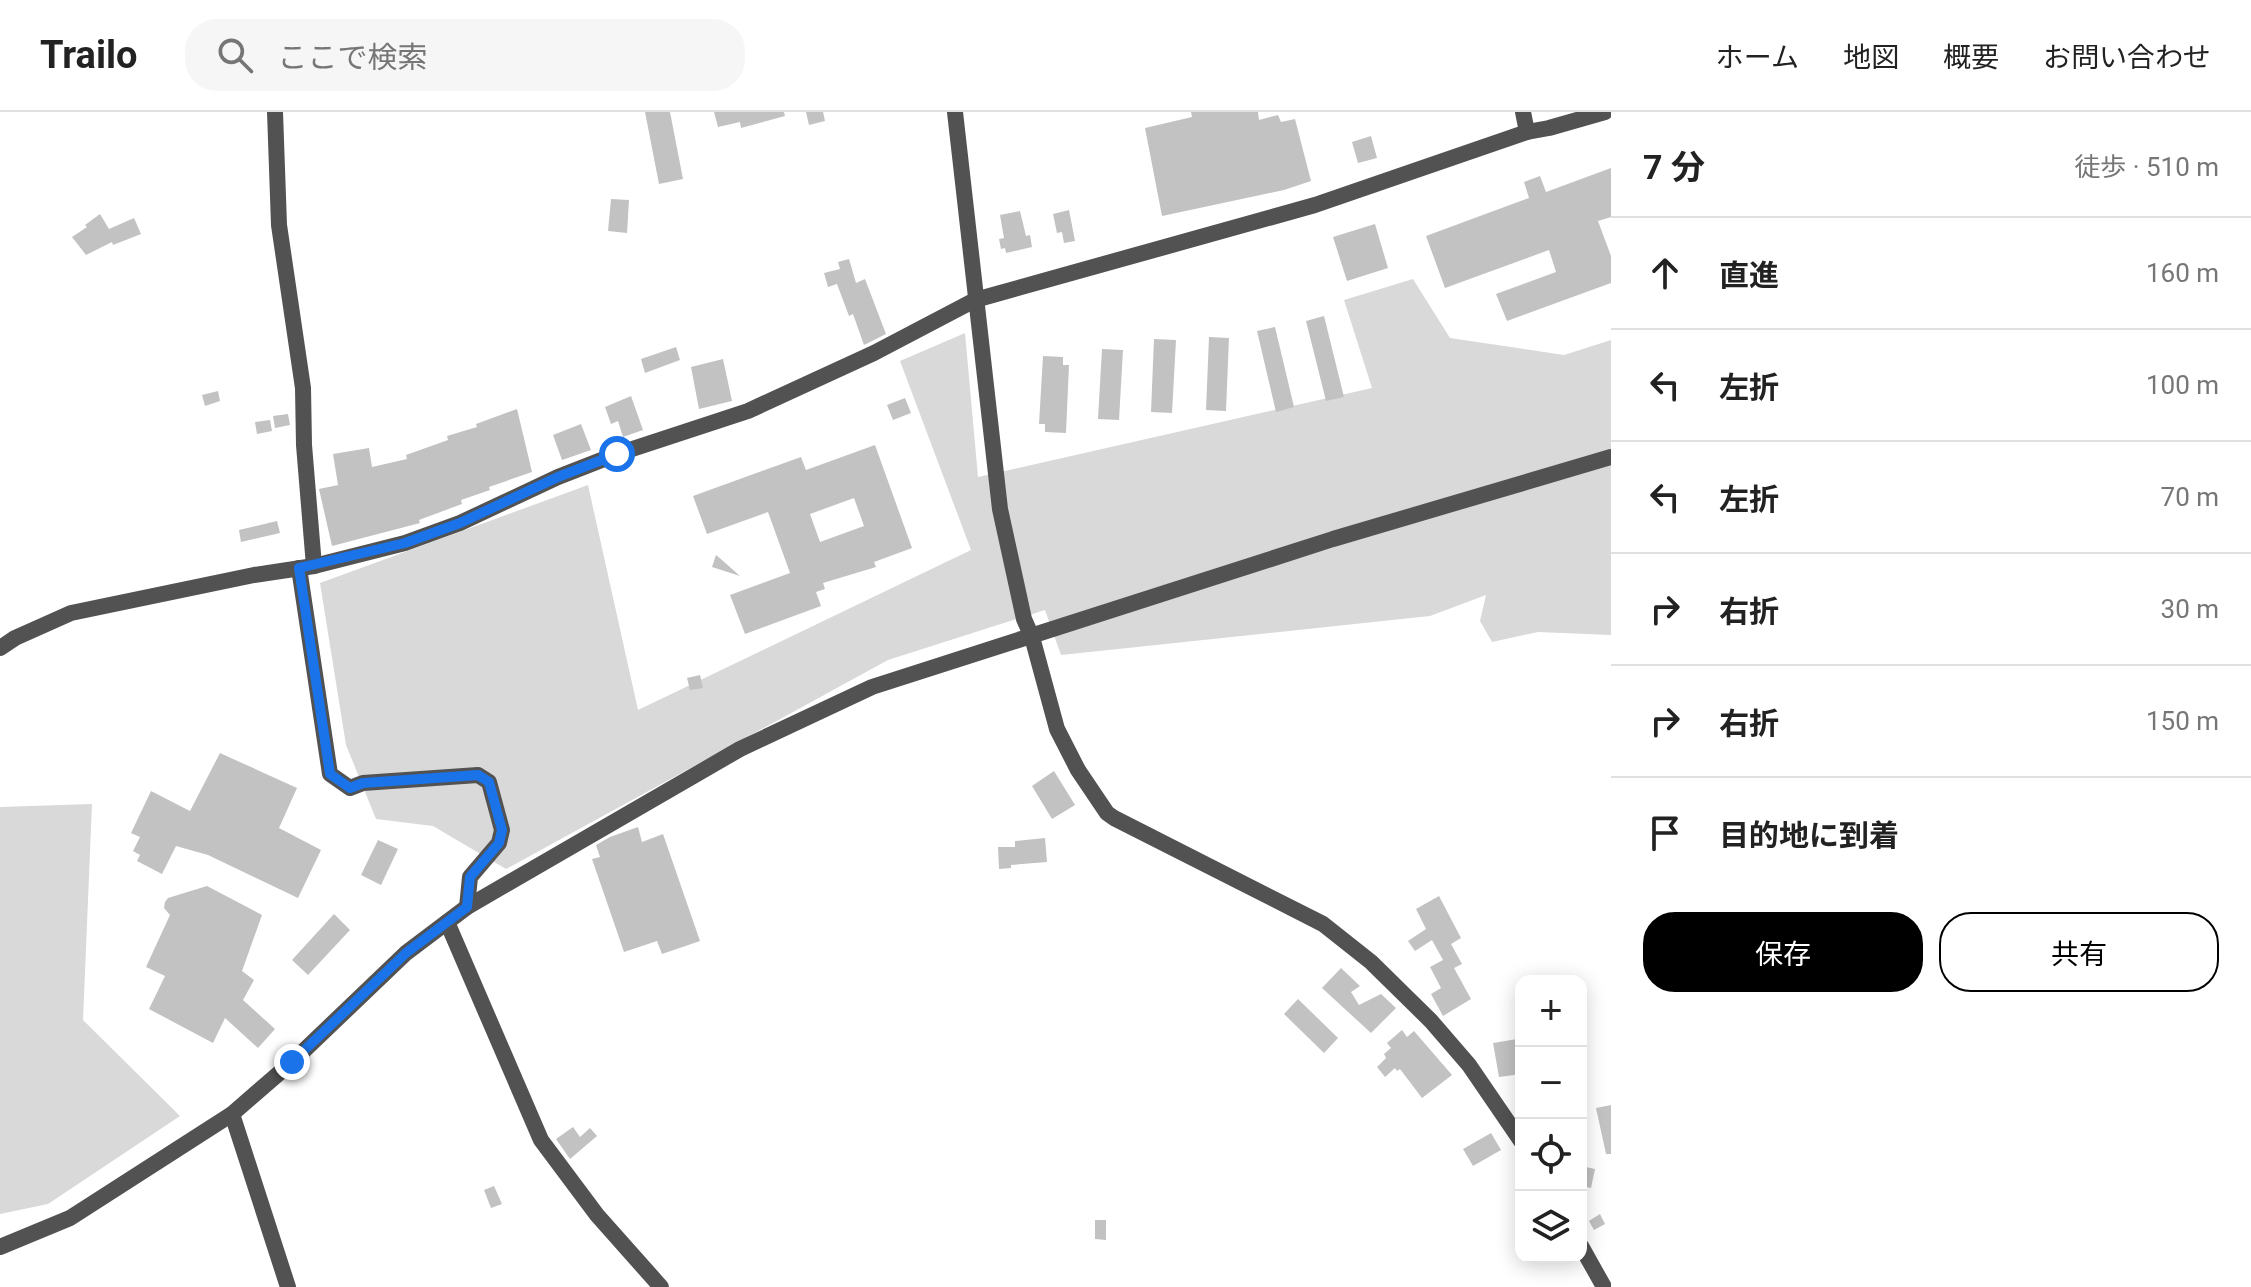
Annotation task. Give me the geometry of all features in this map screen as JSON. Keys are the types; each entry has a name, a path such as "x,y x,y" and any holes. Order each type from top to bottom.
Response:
{"street":[{"path":"275,112 279,225 303,388 307,567 330,774 350,788 363,783 478,775 489,782 502,830 499,843 470,877 467,907"},
{"path":"955,112 1000,509 1024,619 1032,637 1057,729 1078,770 1107,813 1323,924 1371,962 1431,1021 1469,1065 1515,1132"},
{"path":"1523,112 1527,132"},
{"path":"0,648 71,613 307,567 405,543 460,523 558,477 617,454 748,411 874,353 975,300 1315,205 1527,132 1605,112"},
{"path":"0,1247 70,1218 232,1114 292,1062 406,953 467,907 754,743 872,687 1333,539 1611,457"},
{"path":"447,922 541,1140 597,1215 661,1287"},
{"path":"232,1114 288,1287"},
{"path":"1587,1258 1600,1283"}],"shaded area":[{"path":"1413,279 1450,338 1564,355 1611,340 1611,635 1538,632 1492,642 1480,621 1486,595 1430,616 1061,655 1045,610 888,660 506,869 433,826 376,819 346,745 320,583 588,485 638,710 971,550 900,361 965,333 978,477 1372,388 1344,300"},
{"path":"92,804 83,1020 180,1116 48,1204 0,1214 0,807"}],"building":[{"path":"645,112 670,112 683,179 659,184"},
{"path":"714,112 784,112 785,116 741,128 740,122 718,127"},
{"path":"806,112 823,112 825,121 809,125"},
{"path":"1191,112 1258,112 1259,120 1278,115 1281,122 1295,119 1311,181 1284,190 1162,216 1145,128 1192,117"},
{"path":"1371,136 1377,158 1358,163 1352,142"},
{"path":"1611,168 1611,217 1598,221 1611,256 1611,283 1507,321 1496,294 1556,272 1549,250 1445,288 1426,236 1529,198 1524,182 1540,176 1546,192"},
{"path":"611,199 629,200 627,233 608,231"},
{"path":"1069,210 1075,241 1064,243 1062,232 1057,233 1053,214"},
{"path":"1020,211 1032,247 1006,253 1005,248 1001,249 999,239 1004,238 1000,215"},
{"path":"100,214 109,229 134,218 141,234 113,245 112,242 86,255 72,237"},
{"path":"1375,224 1388,268 1347,281 1333,237"},
{"path":"849,259 856,283 865,279 886,334 864,345 853,314 849,316 837,284 828,287 824,273 840,269 838,262"},
{"path":"1324,316 1344,397 1326,401 1306,321"},
{"path":"1275,327 1294,407 1276,412 1257,331"},
{"path":"1209,337 1229,338 1226,411 1206,410"},
{"path":"1154,339 1176,340 1172,413 1151,412"},
{"path":"676,347 680,360 645,373 641,359"},
{"path":"1102,349 1123,350 1119,420 1098,419"},
{"path":"1043,356 1063,357 1063,365 1069,365 1066,433 1045,432 1045,424 1039,424"},
{"path":"723,359 732,401 699,409 691,367"},
{"path":"218,391 220,401 205,406 202,395"},
{"path":"631,396 643,430 623,437 618,421 611,424 605,407"},
{"path":"905,398 911,413 893,420 887,405"},
{"path":"517,409 532,472 489,487 490,490 461,500 462,504 419,520 420,523 332,546 319,489 338,485 333,454 369,448 372,467 407,459 406,455 448,440 447,436"},
{"path":"288,414 290,425 275,428 273,416"},
{"path":"270,420 272,431 257,434 255,422"},
{"path":"581,424 591,450 562,460 553,435"},
{"path":"875,445 912,548 874,562 876,567 823,583 825,589 816,592 821,606 745,634 730,595 790,573 768,512 707,534 693,496 801,457 806,470","holes":["854,498 864,526 820,542 810,514"]},
{"path":"277,521 280,533 241,542 239,530"},
{"path":"716,555 722,560 740,576 712,567"},
{"path":"700,675 703,688 690,690 687,678"},
{"path":"220,753 297,788 279,828 321,850 298,898 208,855 176,846 162,874 137,861 140,855 133,851 140,837 131,833 151,791 190,811"},
{"path":"1054,771 1075,805 1052,819 1032,786"},
{"path":"638,827 642,842 663,834 700,941 662,954 657,941 624,952 592,859 600,857 596,845"},
{"path":"1045,838 1047,862 999,869 998,847 1015,847 1015,841"},
{"path":"378,840 398,849 381,885 361,875"},
{"path":"207,886 262,915 242,971 254,980 243,1000 275,1029 258,1048 225,1018 213,1043 149,1009 165,976 146,967 170,915 164,908 165,902 168,898"},
{"path":"1439,896 1461,938 1451,944 1462,964 1454,968 1471,999 1443,1016 1431,994 1441,988 1430,967 1443,960 1432,940 1415,951 1408,941 1426,929 1416,909"},
{"path":"334,914 350,930 308,975 292,960"},
{"path":"1341,968 1360,986 1351,992 1359,1005 1381,994 1396,1008 1371,1033 1322,988"},
{"path":"1298,999 1338,1038 1324,1053 1284,1014"},
{"path":"1402,1030 1407,1037 1414,1031 1452,1075 1422,1098 1400,1069 1397,1071 1395,1068 1385,1077 1377,1067 1391,1048 1387,1043"},
{"path":"1515,1039 1515,1075 1499,1077 1493,1043"},
{"path":"1611,1105 1611,1154 1606,1154 1596,1108"},
{"path":"573,1127 580,1137 590,1128 597,1136 570,1159 556,1139"},
{"path":"1491,1133 1501,1150 1473,1166 1463,1149"},
{"path":"1587,1167 1595,1169 1591,1188 1587,1187"},
{"path":"494,1186 502,1204 491,1208 484,1190"},
{"path":"1600,1214 1605,1224 1594,1230 1589,1221"},
{"path":"1095,1220 1106,1220 1106,1240 1095,1239"}],"route":[{"path":"292,1062 406,953 467,907 470,877 499,843 502,830 489,782 478,775 363,783 350,788 330,774 299,568 405,543 460,523 558,477 617,454"}]}
